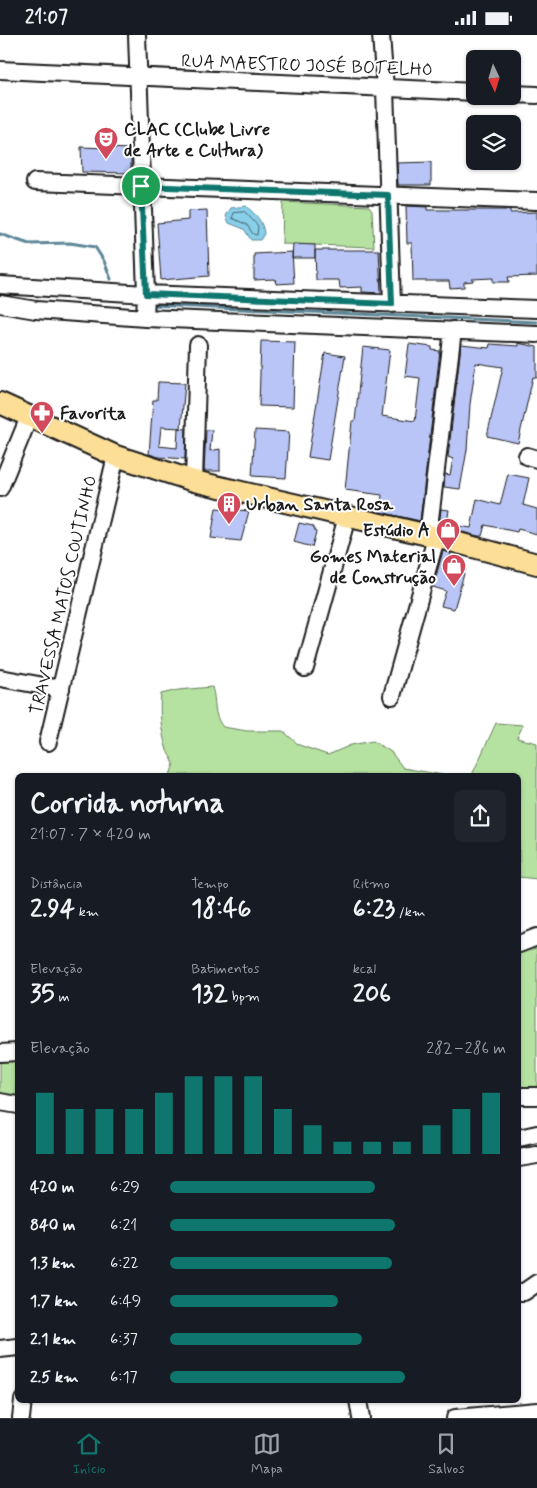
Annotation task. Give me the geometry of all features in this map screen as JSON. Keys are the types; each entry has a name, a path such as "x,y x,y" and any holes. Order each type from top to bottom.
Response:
{"main road":[{"path":"0,403 116,456 194,481 432,537 537,564"}],"street":[{"path":"137,35 146,294 145,318"},
{"path":"381,35 385,88 392,304"},
{"name":"RUA MAESTRO JOSÉ BOTELHO","path":"0,70 466,92"},
{"path":"521,94 537,95"},
{"path":"35,182 537,201"},
{"path":"0,285 146,294 537,309"},
{"path":"0,304 36,310 145,318 537,333"},
{"path":"392,696 432,537 453,330"},
{"path":"194,481 198,345"},
{"path":"0,488 29,417"},
{"name":"TRAVESSA MATOS COUTINHO","path":"48,743 116,456"},
{"path":"304,668 348,517"},
{"path":"0,678 61,689"},
{"path":"521,943 537,937"},
{"path":"0,1053 15,1052"},
{"path":"521,1096 537,1096"},
{"path":"0,1102 15,1104"},
{"path":"521,1137 537,1134"},
{"path":"521,1158 537,1155"},
{"path":"521,1292 537,1283"},
{"path":"0,1349 15,1347"},
{"path":"21,1418 23,1403"},
{"path":"358,1403 361,1418"},
{"path":"455,1418 488,1417 537,1411"}],"green space":[{"path":"283,202 369,206 372,210 374,247 282,244"},
{"path":"212,687 217,717 223,727 247,731 283,731 299,745 328,755 351,745 373,741 391,752 403,768 432,773 171,773 174,764 163,734 160,714 161,694 178,690"},
{"path":"496,723 523,725 517,738 537,743 537,879 521,877 521,773 473,773"},
{"path":"537,937 537,1096 521,1096 521,943"},
{"path":"15,1052 15,1105 0,1102 0,1053"}],"water":[{"path":"246,206 261,222 264,234 260,240 251,240 244,229 229,223 226,216 231,208"}],"building":[{"name":"CLAC (Clube Livre de Arte e Cultura)","path":"81,147 131,149 131,173 82,172"},
{"path":"431,162 431,185 398,185 397,163"},
{"path":"406,206 427,207 427,210 510,210 510,213 537,212 537,276 508,277 509,282 493,282 493,278 472,279 473,281 464,282 464,287 450,288 449,281 413,281 412,243 407,243"},
{"path":"207,210 209,276 161,280 157,223 188,220 188,211"},
{"path":"293,244 315,245 315,258 292,258"},
{"path":"315,250 379,250 381,293 362,292 362,287 340,288 339,280 316,280"},
{"path":"292,252 294,283 276,284 275,279 254,280 254,254"},
{"path":"261,341 295,342 293,407 259,406"},
{"path":"518,343 537,347 537,378 533,377 518,443 487,436 503,367 476,363 470,404 467,450 460,489 444,487 445,474 450,475 453,459 448,457 461,345 489,348 490,344 518,346"},
{"path":"409,344 432,347 432,350 440,351 420,521 380,512 382,495 345,490 352,421 355,421 363,347 390,350 382,416 415,421 420,378 405,376"},
{"path":"325,353 345,356 328,460 308,457"},
{"path":"158,382 185,383 181,428 161,427 159,446 177,448 178,428 186,429 185,459 159,457 149,454 153,400 157,400"},
{"path":"206,430 212,430 210,451 220,449 220,471 204,471"},
{"path":"255,430 289,432 286,478 252,476"},
{"path":"508,474 529,478 523,505 537,509 537,534 518,529 517,532 485,525 482,536 478,536 439,526 441,509 449,510 447,524 471,528 477,499 500,505"},
{"name":"Urban Santa Rosa","path":"216,508 249,511 241,541 211,538"},
{"path":"299,523 313,526 316,532 312,547 294,542"},
{"path":"443,551 451,553 449,562 466,567 454,609 441,606 446,591 433,587"}],"waterway":[{"path":"0,234 29,244 70,243 95,247 104,261 111,279"},
{"path":"151,305 537,322"}],"place":[{"name":"CLAC (Clube Livre de Arte e Cultura)","path":"106,160"},
{"name":"Favorita","path":"42,434"},
{"name":"Urban Santa Rosa","path":"229,525"},
{"name":"Estúdio A","path":"448,551"},
{"name":"Gomes Material de Construção","path":"454,587"}],"route":[{"path":"141,186 388,195 392,304 146,294 141,186"}]}
